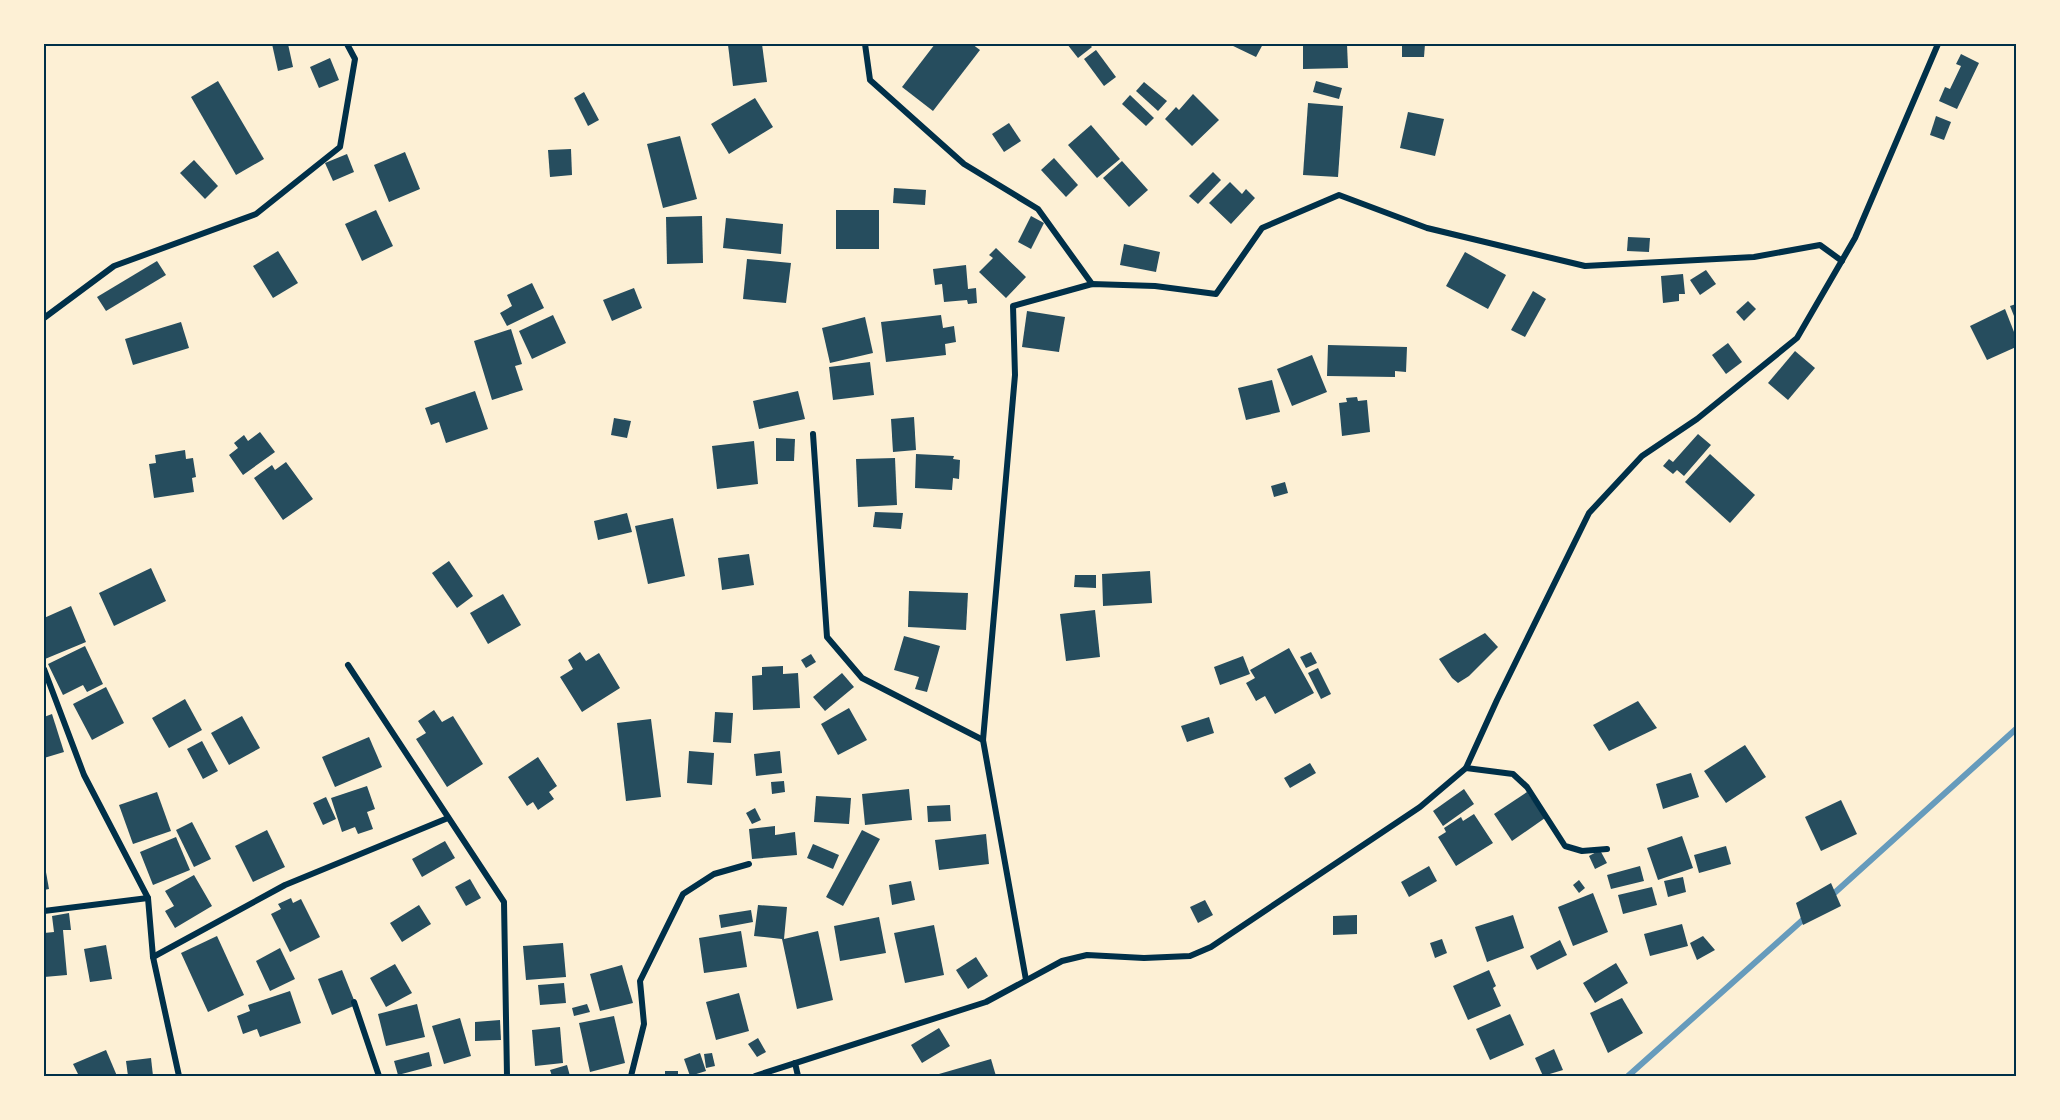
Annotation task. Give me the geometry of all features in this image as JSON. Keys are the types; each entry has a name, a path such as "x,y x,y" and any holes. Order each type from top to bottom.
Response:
{"street":[{"path":"44,318 114,266 256,214 340,147 355,59 347,44"},
{"path":"865,44 870,80 964,164 1038,209 1092,284"},
{"path":"755,1077 986,1002 1062,961 1087,955 1144,958 1190,956 1211,947 1420,807 1466,768 1589,513 1642,456 1697,418 1797,338 1855,238 1938,44"},
{"path":"1026,980 983,740 1015,375 1013,306 1092,284 1155,286 1216,294 1262,228 1339,195 1427,228 1585,266 1754,257 1820,245 1842,261"},
{"path":"813,434 826,637 862,678 983,740"},
{"path":"348,665 504,902 507,1077"},
{"path":"44,669 84,775 148,898 153,957 179,1077"},
{"path":"1466,768 1513,774 1527,787 1565,846 1582,851 1607,849"},
{"path":"153,957 285,885 448,818"},
{"path":"631,1077 644,1024 640,981 683,894 714,874 749,864"},
{"path":"44,911 148,898"},
{"path":"354,1002 379,1077"},
{"path":"795,1063 798,1077"}],"building":[{"path":"272,44 288,44 293,67 278,71"},
{"path":"762,44 767,82 733,86 728,45"},
{"path":"935,44 972,44 980,50 933,111 902,87"},
{"path":"1067,44 1089,44 1092,47 1078,58"},
{"path":"1229,44 1263,44 1256,57"},
{"path":"1303,44 1347,44 1348,68 1303,69"},
{"path":"1402,44 1425,44 1424,57 1402,57"},
{"path":"1096,50 1116,77 1104,86 1084,59"},
{"path":"1961,54 1979,63 1957,109 1939,101 1945,87 1950,89 1961,66 1956,64"},
{"path":"330,58 339,80 319,88 310,67"},
{"path":"218,81 264,159 236,175 191,97"},
{"path":"1316,81 1342,88 1339,99 1313,92"},
{"path":"1144,82 1167,101 1158,111 1136,91"},
{"path":"584,92 599,120 588,126 574,98"},
{"path":"1193,94 1219,120 1192,146 1165,119 1176,107 1179,110"},
{"path":"1130,95 1154,118 1146,126 1122,104"},
{"path":"755,98 773,127 729,154 711,124"},
{"path":"1308,103 1343,106 1338,177 1303,175"},
{"path":"1408,112 1444,119 1435,156 1400,148"},
{"path":"1936,116 1951,122 1944,140 1930,135"},
{"path":"1009,123 1021,141 1004,152 992,134"},
{"path":"1091,125 1120,159 1097,178 1068,145"},
{"path":"680,136 697,199 663,208 647,144"},
{"path":"571,149 572,175 550,177 548,150"},
{"path":"405,152 420,189 389,202 374,165"},
{"path":"347,154 354,172 333,181 325,163"},
{"path":"1054,158 1078,185 1066,197 1041,170"},
{"path":"194,160 218,186 205,199 180,173"},
{"path":"1122,161 1148,190 1129,207 1103,178"},
{"path":"1213,172 1221,180 1198,204 1189,196"},
{"path":"1230,182 1242,194 1246,189 1255,198 1231,224 1209,203"},
{"path":"894,188 926,190 925,205 893,203"},
{"path":"376,210 393,246 362,261 345,224"},
{"path":"836,210 879,210 879,249 836,249"},
{"path":"702,216 703,263 667,264 666,217"},
{"path":"1031,216 1044,223 1031,249 1018,242"},
{"path":"726,218 783,224 781,254 723,248"},
{"path":"1628,237 1650,238 1649,252 1627,251"},
{"path":"1124,244 1160,252 1156,272 1120,265"},
{"path":"996,248 1026,277 1006,298 979,272 993,258 989,255"},
{"path":"278,251 298,283 273,298 253,266"},
{"path":"1465,252 1506,275 1488,309 1446,286"},
{"path":"747,259 791,263 786,303 743,299"},
{"path":"157,261 166,275 106,311 97,297"},
{"path":"966,265 968,289 976,288 977,303 968,304 967,300 944,302 942,284 935,285 933,269"},
{"path":"1706,270 1716,284 1700,295 1690,280"},
{"path":"1683,274 1685,294 1679,294 1679,301 1663,303 1661,276"},
{"path":"532,283 544,308 507,326 500,313 512,306 507,295"},
{"path":"634,288 642,308 612,321 603,300"},
{"path":"1533,291 1546,299 1525,337 1511,330"},
{"path":"1748,301 1756,309 1744,321 1736,312"},
{"path":"2016,304 2016,321 2010,306"},
{"path":"2005,309 2016,337 2016,347 1987,360 1970,326"},
{"path":"1027,311 1065,317 1059,352 1022,347"},
{"path":"553,315 566,343 532,359 519,331"},
{"path":"941,315 943,328 954,326 956,342 945,344 946,355 886,362 881,322"},
{"path":"865,317 873,353 830,363 822,328"},
{"path":"181,322 189,348 133,365 125,339"},
{"path":"511,329 522,364 515,366 523,390 492,400 474,341"},
{"path":"1728,343 1742,362 1726,374 1712,355"},
{"path":"1328,345 1407,347 1406,372 1395,371 1395,377 1327,376"},
{"path":"1795,351 1815,368 1788,400 1768,383"},
{"path":"1312,355 1327,392 1292,406 1277,369"},
{"path":"870,362 874,395 833,400 829,367"},
{"path":"1272,380 1280,412 1246,420 1238,388"},
{"path":"475,391 488,429 446,443 439,422 431,425 425,408"},
{"path":"798,391 805,419 759,429 753,401"},
{"path":"1357,397 1358,401 1367,400 1370,432 1342,436 1339,403 1347,402 1346,398"},
{"path":"914,417 916,450 893,452 891,419"},
{"path":"614,418 631,421 627,438 611,435"},
{"path":"260,432 275,452 243,475 229,455 238,448 234,443 244,435 248,441"},
{"path":"1698,434 1711,445 1684,476 1677,470 1673,474 1663,466 1669,459 1673,462"},
{"path":"776,438 795,439 794,461 776,461"},
{"path":"754,441 758,484 717,489 712,446"},
{"path":"185,450 186,459 193,458 196,477 192,478 194,492 154,498 149,464 156,463 155,455"},
{"path":"916,454 954,456 953,459 960,460 959,479 953,478 952,490 915,488"},
{"path":"1710,454 1755,495 1730,523 1685,482"},
{"path":"895,458 897,505 858,507 856,459"},
{"path":"286,462 313,499 283,520 254,478 272,465 275,470"},
{"path":"1285,482 1288,493 1274,497 1271,486"},
{"path":"875,512 903,513 901,529 873,527"},
{"path":"627,513 632,532 598,540 594,521"},
{"path":"673,518 685,576 648,584 635,526"},
{"path":"749,554 754,585 722,590 718,558"},
{"path":"449,561 473,596 457,608 432,573"},
{"path":"151,568 166,601 114,626 99,593"},
{"path":"1150,571 1152,603 1103,606 1102,574"},
{"path":"1075,575 1096,575 1096,588 1074,587"},
{"path":"909,591 968,593 966,630 908,627"},
{"path":"503,594 521,625 488,644 470,613"},
{"path":"71,606 86,642 45,659 44,618"},
{"path":"1095,610 1100,657 1066,661 1060,614"},
{"path":"1485,633 1498,647 1469,676 1458,683 1439,659"},
{"path":"904,636 940,646 927,692 915,689 919,677 894,670"},
{"path":"85,646 103,684 87,692 83,685 63,695 48,664"},
{"path":"1289,648 1314,693 1275,714 1265,696 1256,701 1246,683 1255,678 1250,670"},
{"path":"580,652 586,661 599,653 620,688 582,712 560,677 573,669 568,660"},
{"path":"1311,652 1317,663 1306,668 1300,657"},
{"path":"811,654 816,662 806,668 801,660"},
{"path":"1243,656 1250,674 1220,685 1214,667"},
{"path":"783,666 783,674 798,673 800,708 753,710 752,676 762,675 762,667"},
{"path":"1318,668 1331,694 1321,699 1308,673"},
{"path":"842,673 854,687 825,711 813,697"},
{"path":"106,687 124,723 92,740 73,704"},
{"path":"185,699 202,730 169,748 152,718"},
{"path":"1638,701 1657,728 1609,751 1593,725"},
{"path":"849,708 867,740 838,755 821,724"},
{"path":"434,710 442,722 453,716 483,764 447,787 416,739 426,733 418,721"},
{"path":"715,712 733,713 731,743 713,742"},
{"path":"52,714 64,752 44,758 44,717"},
{"path":"242,716 260,748 229,765 211,733"},
{"path":"1209,717 1214,733 1187,742 1181,726"},
{"path":"651,719 661,797 626,801 617,723"},
{"path":"369,737 382,767 335,787 322,757"},
{"path":"202,741 218,771 203,779 187,749"},
{"path":"1745,745 1766,777 1726,803 1704,771"},
{"path":"689,751 714,753 712,785 687,783"},
{"path":"780,751 782,773 756,776 754,754"},
{"path":"538,757 557,786 549,792 554,799 538,810 533,802 527,806 508,777"},
{"path":"1310,763 1316,773 1290,788 1284,778"},
{"path":"1691,773 1699,797 1663,809 1656,784"},
{"path":"784,781 785,792 772,794 771,782"},
{"path":"367,786 375,809 367,812 373,829 358,834 355,827 342,832 331,798"},
{"path":"909,789 912,820 865,825 862,794"},
{"path":"1464,789 1474,804 1443,826 1433,811"},
{"path":"157,792 171,831 133,844 119,805"},
{"path":"1527,792 1545,818 1512,841 1494,814"},
{"path":"816,796 851,798 849,824 814,822"},
{"path":"326,797 336,819 323,825 313,803"},
{"path":"1841,800 1857,834 1821,851 1805,817"},
{"path":"950,805 951,821 928,822 927,806"},
{"path":"755,808 761,820 752,824 746,813"},
{"path":"1474,814 1493,843 1456,866 1438,837 1446,832 1444,828 1461,817 1463,821"},
{"path":"192,822 211,859 194,867 176,830"},
{"path":"775,826 775,835 795,832 797,855 752,859 749,829"},
{"path":"267,830 285,867 253,882 235,846"},
{"path":"862,830 880,839 843,906 826,897"},
{"path":"986,834 989,864 939,870 935,840"},
{"path":"1682,836 1693,868 1658,880 1647,848"},
{"path":"176,837 190,870 153,885 140,852"},
{"path":"445,841 455,858 422,877 412,859"},
{"path":"813,844 839,855 833,869 807,858"},
{"path":"1726,846 1731,864 1699,873 1694,855"},
{"path":"1600,850 1607,863 1595,869 1589,856"},
{"path":"44,861 49,889 44,890"},
{"path":"1429,866 1437,881 1409,897 1401,882"},
{"path":"1640,866 1644,881 1611,889 1607,875"},
{"path":"194,875 212,906 175,928 165,911 174,906 165,891"},
{"path":"1683,877 1686,892 1668,897 1664,881"},
{"path":"470,879 481,898 466,906 455,887"},
{"path":"1579,880 1585,888 1579,893 1573,885"},
{"path":"911,881 915,900 892,905 889,885"},
{"path":"1831,883 1841,906 1803,925 1796,903"},
{"path":"1652,887 1657,905 1623,914 1618,895"},
{"path":"1593,893 1608,932 1573,946 1558,907"},
{"path":"291,898 293,903 301,899 320,937 290,952 271,914 281,909 278,904"},
{"path":"1205,900 1213,915 1198,923 1190,907"},
{"path":"419,905 431,924 402,942 390,923"},
{"path":"758,905 787,907 784,939 818,931 833,1000 797,1009 782,939 754,936"},
{"path":"751,910 753,922 721,928 719,915"},
{"path":"69,913 71,930 63,930 67,975 44,977 44,933 54,932 52,916"},
{"path":"1357,915 1357,934 1333,935 1333,916"},
{"path":"1513,915 1524,948 1487,962 1475,927"},
{"path":"879,917 886,953 840,961 834,926"},
{"path":"1682,924 1688,946 1650,956 1644,934"},
{"path":"934,925 944,975 905,983 894,933"},
{"path":"741,931 747,967 704,973 699,938"},
{"path":"217,936 244,995 208,1012 181,953"},
{"path":"1703,936 1715,950 1697,960 1690,943"},
{"path":"1442,939 1447,953 1435,958 1430,943"},
{"path":"1560,940 1567,955 1537,970 1530,956"},
{"path":"563,943 566,977 526,980 523,946"},
{"path":"106,945 112,979 90,982 84,949"},
{"path":"280,948 295,979 270,991 256,961"},
{"path":"976,957 988,976 968,989 956,970"},
{"path":"1616,963 1628,983 1595,1003 1583,983"},
{"path":"395,964 412,993 386,1007 370,978"},
{"path":"622,965 633,1003 600,1011 590,974"},
{"path":"342,970 356,1005 332,1015 318,979"},
{"path":"1489,970 1496,986 1493,988 1501,1006 1468,1020 1453,986"},
{"path":"564,983 566,1003 540,1005 538,985"},
{"path":"290,991 301,1023 260,1037 257,1029 243,1034 237,1016 250,1011 248,1005"},
{"path":"739,993 749,1031 716,1040 706,1002"},
{"path":"1622,998 1643,1033 1608,1053 1590,1013"},
{"path":"417,1004 425,1037 386,1046 378,1014"},
{"path":"587,1004 590,1012 574,1016 572,1008"},
{"path":"1510,1014 1524,1045 1490,1060 1476,1029"},
{"path":"614,1016 625,1063 590,1072 579,1023"},
{"path":"460,1018 471,1056 444,1064 432,1026"},
{"path":"500,1020 501,1040 475,1041 475,1022"},
{"path":"560,1027 563,1063 535,1066 532,1030"},
{"path":"939,1028 950,1046 922,1063 911,1045"},
{"path":"758,1038 766,1052 757,1057 748,1044"},
{"path":"1554,1049 1563,1070 1543,1076 1535,1058"},
{"path":"106,1050 117,1076 79,1076 73,1064"},
{"path":"429,1052 432,1066 398,1075 394,1061"},
{"path":"700,1053 706,1071 690,1076 684,1059"},
{"path":"712,1053 715,1066 706,1068 704,1054"},
{"path":"151,1058 153,1076 128,1076 126,1061"},
{"path":"991,1059 996,1076 932,1076"},
{"path":"567,1065 570,1076 552,1076 550,1070"},
{"path":"665,1071 678,1071 678,1076 665,1076"}],"waterway":[{"path":"1830,897 2016,729"},
{"path":"1628,1076 1806,917"}]}
